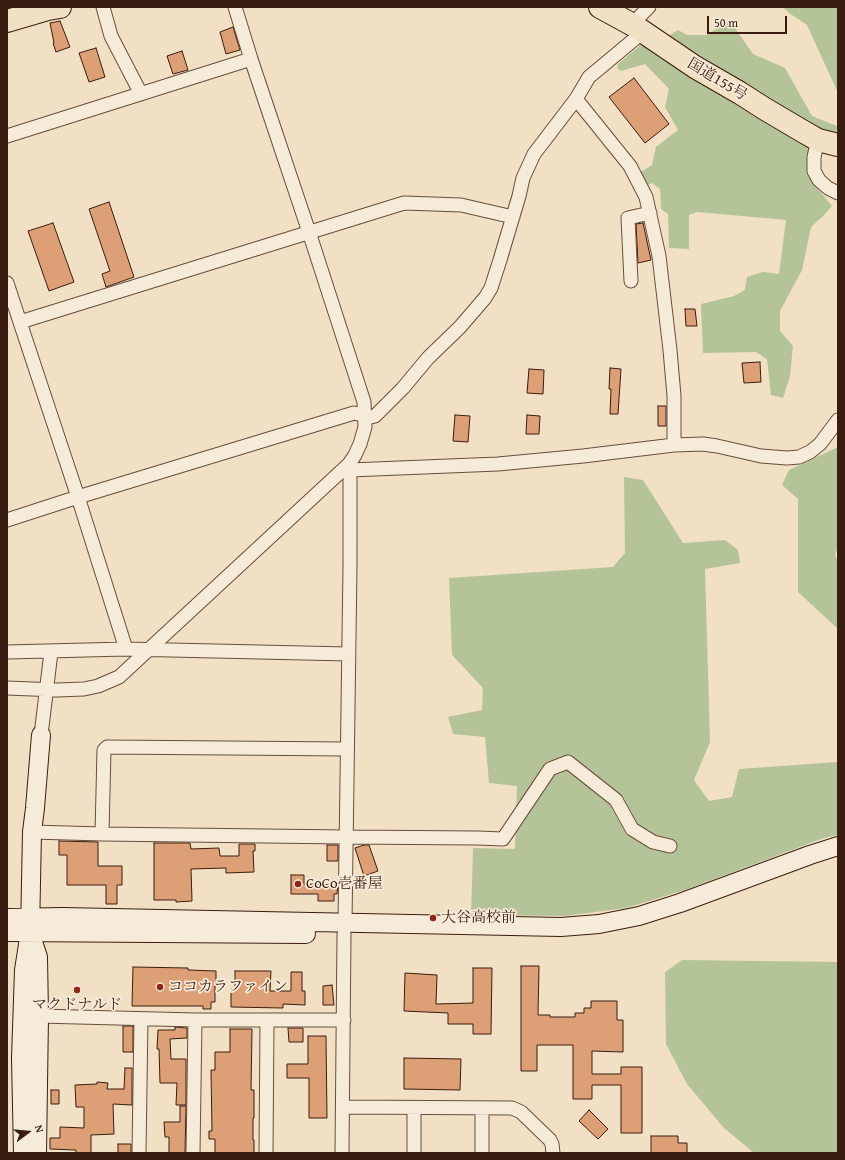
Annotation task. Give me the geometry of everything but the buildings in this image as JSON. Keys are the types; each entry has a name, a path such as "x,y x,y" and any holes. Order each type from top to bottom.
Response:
{"highway":[{"path":"7,21 60,7"},
{"name":"国道155号","path":"600,7 638,28 695,67 765,109 828,143"}],"street":[{"path":"103,7 111,36 140,94"},
{"path":"7,688 57,690 84,689 119,677 349,467 360,444 365,427 364,402 251,59 236,7"},
{"path":"7,520 354,413 372,417 375,416 403,388 428,358 460,327 485,298 491,288 513,217 523,178 534,154 576,99 589,77 638,28 641,15 649,7"},
{"path":"7,136 251,59"},
{"path":"576,99 630,166 646,197 659,256 670,350 674,396 674,445"},
{"path":"828,143 814,157 814,171 819,180 828,188 838,193"},
{"path":"20,322 404,203 461,205 513,217"},
{"path":"631,281 628,218 650,213"},
{"path":"7,283 78,497 126,650"},
{"path":"349,467 452,467 512,463 674,445 703,444 761,456 787,458 799,457 810,452 820,444 838,420"},
{"path":"342,1153 349,467"},
{"path":"7,652 148,650 348,654"},
{"path":"23,1153 21,1058 24,970 30,925 32,832 41,735 51,652"},
{"path":"102,834 104,750 108,747 347,749"},
{"path":"32,832 346,838 502,839 550,769 568,762 616,800 632,829 653,842 670,846"},
{"path":"7,918 30,925 345,928 561,927 599,924 639,916 680,903 838,846"},
{"path":"345,928 561,938 599,935 637,928 676,916 838,858"},
{"path":"7,932 30,925"},
{"path":"30,925 38,957 39,1016 37,1153"},
{"path":"39,1016 195,1020 344,1020"},
{"path":"139,1153 141,1019"},
{"path":"193,1153 195,1020"},
{"path":"266,1153 267,1020"},
{"path":"343,1107 509,1108 521,1112 550,1140 553,1153"},
{"path":"414,1108 414,1153"},
{"path":"482,1108 482,1153"}],"green space":[{"path":"783,7 838,7 838,93 807,25"},
{"path":"730,21 753,54 785,68 812,116 837,126 836,133 813,126 668,36 678,30 687,35 706,35"},
{"path":"642,44 679,63 749,113 807,147 811,161 812,182 832,206 811,227 802,270 780,311 780,331 793,346 790,376 783,398 771,395 767,359 756,352 703,353 701,304 734,296 745,290 747,277 763,272 779,274 786,220 697,212 689,215 689,249 669,248 668,214 661,209 660,189 652,183 647,186 639,173 652,165 656,147 678,130 665,107 669,89 645,64 621,71 617,68 618,64"},
{"path":"838,447 838,547 835,555 838,561 838,629 798,592 798,499 782,485 789,470"},
{"path":"624,477 643,480 683,543 725,540 738,550 740,563 705,569 710,742 694,780 709,801 732,797 739,769 838,762 838,835 824,838 685,890 626,908 565,916 471,915 473,848 515,849 517,786 489,783 485,737 453,734 448,717 482,710 483,688 452,655 449,578 613,567 625,553"},
{"path":"682,960 838,962 838,1153 754,1153 724,1128 687,1084 666,1044 665,972"}],"place":[{"name":"CoCo壱番屋","path":"298,884"},
{"name":"大谷高校前","path":"433,918"},
{"name":"ココカラファイン","path":"160,987"},
{"name":"マクドナルド","path":"77,990"}]}
